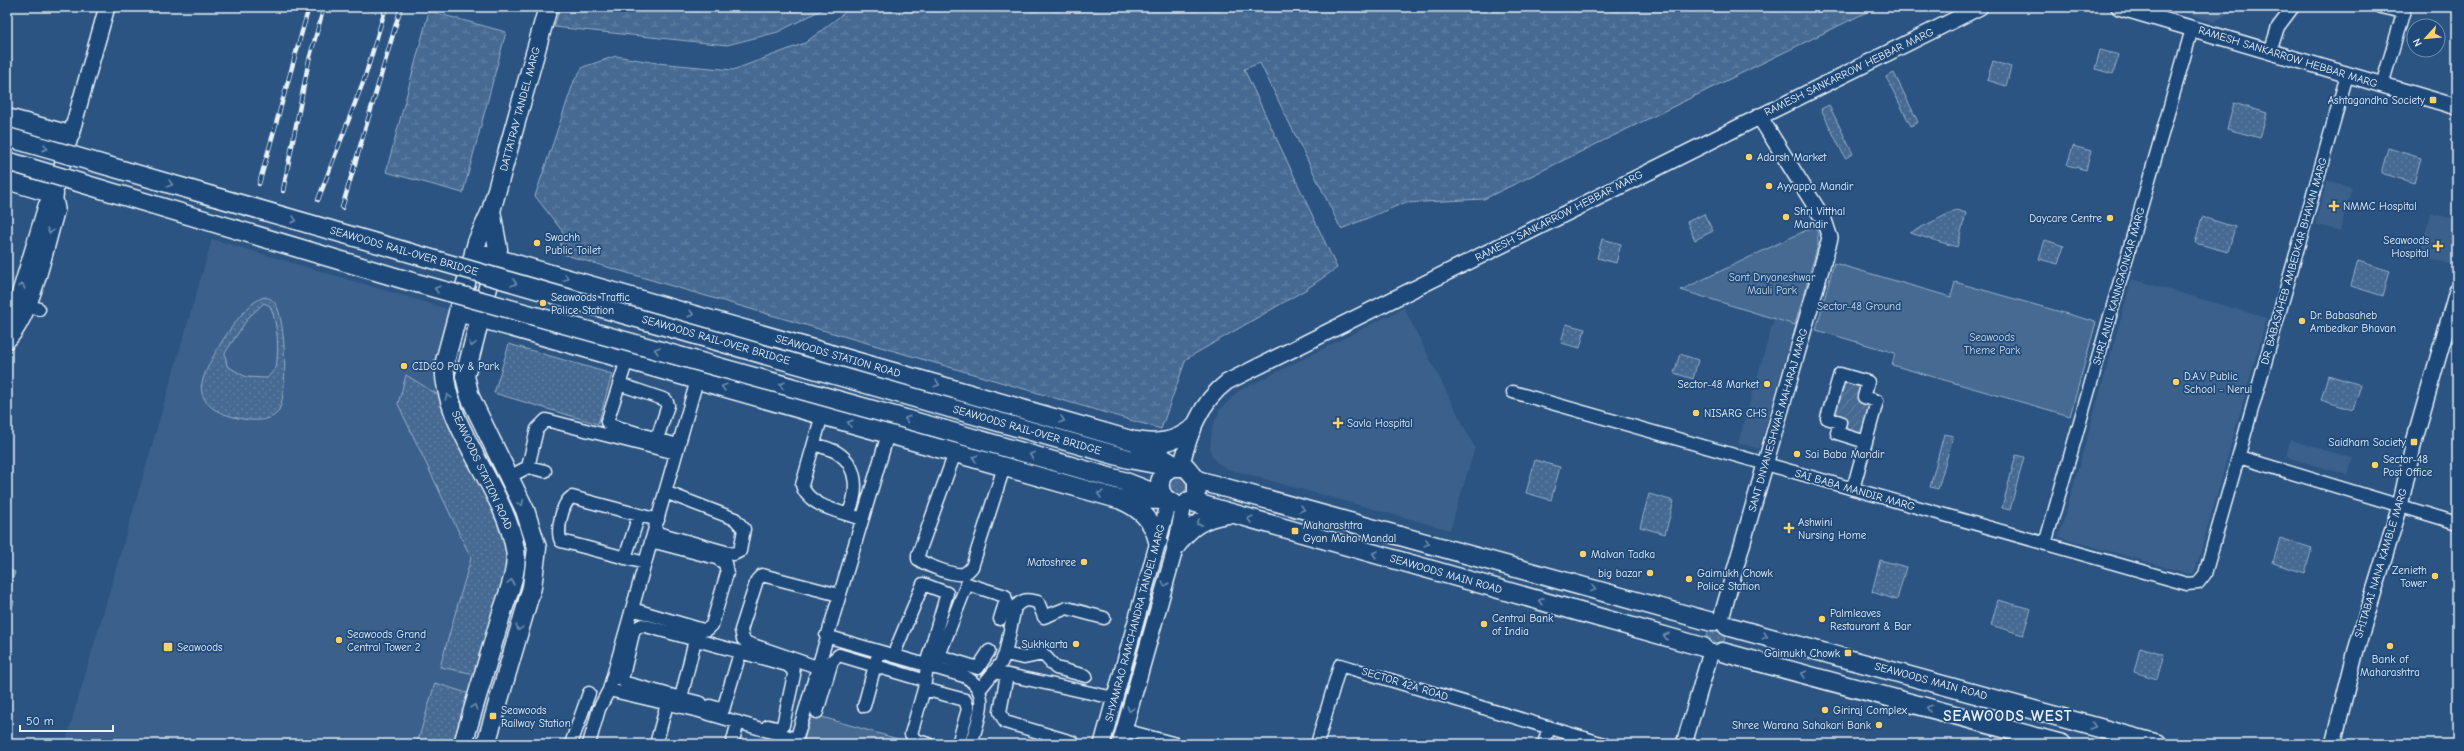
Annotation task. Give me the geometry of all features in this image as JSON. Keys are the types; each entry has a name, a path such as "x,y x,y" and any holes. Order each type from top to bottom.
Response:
{"main road":[{"name":"DATTATRAY TANDEL MARG","path":"491,211 548,7"},
{"path":"7,118 70,135"},
{"name":"SEAWOODS RAIL-OVER BRIDGE","path":"7,138 1129,460 1176,466"},
{"name":"SEAWOODS RAIL-OVER BRIDGE","path":"7,161 410,281 1123,481 1174,501"},
{"path":"7,180 54,194"},
{"name":"SEAWOODS STATION ROAD","path":"463,744 512,581 516,550 506,519 451,406 443,375 444,361 474,252 491,211"},
{"name":"SEAWOODS STATION ROAD","path":"486,744 536,568 536,548 532,528 467,389 465,376 498,248 491,211"},
{"name":"SEAWOODS STATION ROAD","path":"474,252 1134,441 1176,466"},
{"path":"458,312 1118,499 1133,505 1147,517 1152,524 1158,541"},
{"path":"1134,441 1150,443 1169,441 1192,429"},
{"path":"1118,499 1174,501 1196,492 1197,480 1191,470 1176,466 1166,470 1160,480 1160,492 1174,501"},
{"name":"SEAWOODS MAIN ROAD","path":"1197,480 2158,744"},
{"name":"SEAWOODS MAIN ROAD","path":"1174,501 1231,513 1712,650 2062,744"},
{"path":"1176,546 1194,525 1210,517 1231,513"},
{"path":"1720,623 1731,633 1732,641 1728,648 1712,650 1701,633 1706,625 1720,623"}],"street":[{"path":"7,321 17,302 46,206 54,194 107,7"},
{"name":"RAMESH SANKARROW HEBBAR MARG","path":"1176,466 1199,413 1211,397 1227,382 1980,7"},
{"name":"RAMESH SANKARROW HEBBAR MARG","path":"2119,7 2457,107"},
{"path":"2270,52 2278,27 2293,7"},
{"path":"2380,7 2404,10 2382,85"},
{"name":"SHRI ANIL KANNGAONKAR MARG","path":"2045,544 2192,29"},
{"name":"DR. BABASAHEB AMBEDKAR BHAVAN MARG","path":"2198,583 2205,574 2347,75"},
{"name":"SANT DNYANESHWAR MAHARAJ MARG","path":"1720,623 1830,238 1824,220 1759,116"},
{"path":"7,341 34,307 57,209 54,194"},
{"name":"SHITABAI NANA KAMBLE MARG","path":"2333,744 2356,650 2400,506 2414,442 2457,291"},
{"path":"627,360 607,422 610,425 657,439 678,449"},
{"path":"1853,489 1866,442 1877,401 1864,397 1868,382 1840,374 1827,418 1840,422 1837,433 1866,442"},
{"path":"589,744 608,690 697,380"},
{"path":"619,384 666,400 668,405 657,439"},
{"name":"SAI BABA MANDIR MARG","path":"1513,392 2187,584 2198,583"},
{"path":"822,415 802,485 803,489 812,501 862,519"},
{"path":"509,477 528,466 537,429 546,420 678,449"},
{"path":"608,690 667,704 700,707 723,710 774,728 780,729 783,725 794,675 793,670 787,665 642,625 634,629 622,676 626,684 681,698 700,707 738,722 795,741 888,434"},
{"path":"814,444 837,452 849,466 856,483 856,494 848,514"},
{"path":"955,453 918,555 918,559 924,564 961,575 968,572 972,567 1004,467"},
{"path":"2239,457 2457,522"},
{"path":"528,466 545,471"},
{"path":"654,531 729,553 734,554 740,551 744,529 735,519 665,492"},
{"path":"632,609 703,630 708,630 712,624 727,573 725,563 654,531 639,515 572,497 568,499 565,505 559,536 561,542 645,563"},
{"name":"SHYAMRAO RAMCHANDRA TANDEL MARG","path":"1102,744 1158,541 1174,501"},
{"name":"SHYAMRAO RAMCHANDRA TANDEL MARG","path":"1122,737 1176,546 1174,501"},
{"path":"625,558 639,515"},
{"path":"817,667 747,643 743,639 741,630 756,580 762,575 838,595"},
{"path":"893,656 923,584 947,593 948,596 928,658 924,689 911,734 915,740 928,744"},
{"path":"916,678 939,656 967,584 1005,596 1006,600 1000,619"},
{"path":"980,689 1006,654 1015,607 1027,599 1038,602 1044,617 1067,608 1104,618"},
{"path":"826,636 964,676 973,681 980,689 982,705 971,744"},
{"path":"681,698 695,640"},
{"path":"1684,744 1712,650"},
{"path":"864,706 879,651"},
{"path":"939,656 978,668 989,651"},
{"path":"723,710 740,653"},
{"path":"817,712 832,661 836,656 842,654 916,678 919,685 902,735"},
{"path":"1006,654 1024,658 1043,654 1056,668 1086,676"},
{"name":"SECTOR 42A ROAD","path":"1317,744 1340,665 1604,744"},
{"path":"994,672 1114,698"},
{"path":"1007,675 1000,712 1005,722 1072,742"},
{"path":"924,689 965,700 968,709 958,744"},
{"path":"571,744 588,696 602,704"},
{"path":"656,744 667,704"},
{"path":"732,744 738,722"},
{"path":"1544,744 1549,727"},
{"path":"1122,737 1176,744"}],"shaded area":[{"path":"2166,7 2239,7 2214,22"},
{"name":"NMMC Hospital","path":"2327,181 2352,188 2340,231 2315,224"},
{"name":"Seawoods Hospital","path":"2431,213 2457,220 2457,238 2450,264 2419,255"},
{"path":"212,239 458,312 443,375 506,519 463,744 65,744"},
{"name":"D.A.V Public School - Nerul","path":"2132,279 2267,318 2195,572 2190,574 2059,537"},
{"name":"Savla Hospital","path":"1404,308 1475,448 1450,530 1228,469 1217,463 1212,456 1210,448 1212,428 1220,410 1237,392"},
{"name":"Sector-48 Market","path":"1774,319 1795,325 1759,449 1738,443"},
{"path":"2290,440 2353,458 2348,475 2286,457"},
{"path":"7,569 15,572 7,599"},
{"path":"7,599 14,601 7,626"}],"green space":[{"path":"560,7 827,7 778,32 727,45 554,27"},
{"path":"852,7 1877,7 1484,199 1404,203 1341,229 1260,63 1244,69 1337,268 1305,290 1186,359 1161,429 559,253 563,232 535,196 574,81 583,67 616,56 657,63 733,70 805,43"},
{"path":"429,11 506,32 463,193 386,172"},
{"path":"2100,50 2119,55 2113,74 2095,69"},
{"path":"1993,61 2011,67 2006,86 1987,80"},
{"path":"1894,73 1918,122 1911,126 1886,77"},
{"path":"2234,103 2267,113 2260,138 2227,129"},
{"path":"1829,105 1853,154 1845,158 1821,109"},
{"path":"2073,146 2091,151 2086,170 2067,165"},
{"path":"2388,148 2421,158 2414,183 2381,173"},
{"path":"1956,210 1966,213 1957,247 1910,233"},
{"path":"1704,214 1713,231 1695,240 1687,222"},
{"path":"2202,217 2235,227 2228,252 2195,243"},
{"name":"Sant Dnyaneshwar Mauli Park","path":"1815,226 1818,234 1818,245 1795,325 1681,290"},
{"path":"1602,239 1621,244 1616,263 1597,258"},
{"path":"2045,240 2064,246 2058,264 2039,259"},
{"path":"2358,261 2390,271 2383,296 2351,286"},
{"name":"Seawoods Theme Park","path":"1834,263 1951,297 1955,282 2096,322 2070,416 1892,365 1895,353 1816,330"},
{"path":"265,297 270,299 275,303 279,312 284,341 285,376 281,405 277,413 264,420 246,420 214,409 204,398 201,387 205,374 218,348 237,320 256,301","holes":["264,303 270,306 275,320 277,337 276,368 267,378 246,377 227,366 225,353 248,318"]},
{"path":"1566,324 1585,329 1580,348 1561,343"},
{"path":"509,344 612,374 598,424 494,393"},
{"path":"1680,354 1698,360 1693,379 1674,373"},
{"path":"1840,374 1868,382 1864,397 1877,401 1866,442 1837,433 1840,422 1827,418"},
{"path":"406,375 440,396 505,535 508,565 475,674 440,667 471,558 398,404"},
{"path":"2328,375 2361,385 2353,410 2321,400"},
{"path":"1944,434 1953,436 1938,489 1930,487"},
{"path":"2016,455 2024,457 2010,510 2002,508"},
{"path":"1535,460 1560,467 1551,500 1526,493"},
{"path":"1174,476 1182,476 1187,481 1185,492 1182,494 1174,494 1169,489 1169,481"},
{"path":"1649,494 1674,501 1665,534 1640,527"},
{"path":"2280,538 2312,548 2305,573 2273,563"},
{"path":"1880,560 1906,567 1897,600 1872,592"},
{"path":"1998,600 2031,609 2023,635 1991,625"},
{"path":"1716,628 1722,631 1725,637 1722,643 1716,646 1710,643 1707,637 1710,631"},
{"path":"2140,647 2164,654 2157,679 2134,672"},
{"path":"435,683 470,694 455,744 417,744"},
{"path":"812,714 915,744 803,744"}],"railway":[{"path":"259,184 309,7"},
{"path":"283,191 309,60 324,7"},
{"path":"318,200 365,77 386,7"},
{"path":"342,208 401,7"}],"place":[{"name":"Ashtagandha Society","path":"2433,100"},
{"name":"Adarsh Market","path":"1749,157"},
{"name":"Ayyappa Mandir","path":"1769,186"},
{"name":"NMMC Hospital","path":"2334,206"},
{"name":"Shri Vitthal Mandir","path":"1786,217"},
{"name":"Daycare Centre","path":"2110,218"},
{"name":"Swachh Public Toilet","path":"537,243"},
{"name":"Seawoods Hospital","path":"2438,246"},
{"name":"Seawoods Traffic Police Station","path":"543,303"},
{"name":"Dr. Babasaheb Ambedkar Bhavan","path":"2302,321"},
{"name":"CIDCO Pay & Park","path":"404,366"},
{"name":"D.A.V Public School - Nerul","path":"2176,382"},
{"name":"Sector-48 Market","path":"1767,384"},
{"name":"NISARG CHS","path":"1696,413"},
{"name":"Savla Hospital","path":"1338,423"},
{"name":"Saidham Society","path":"2414,442"},
{"name":"Sai Baba Mandir","path":"1797,454"},
{"name":"Sector-48 Post Office","path":"2375,465"},
{"name":"Ashwini Nursing Home","path":"1789,528"},
{"name":"Maharashtra Gyan Maha Mandal","path":"1295,531"},
{"name":"Malvan Tadka","path":"1583,554"},
{"name":"Matoshree","path":"1084,562"},
{"name":"big bazar","path":"1650,573"},
{"name":"Zenieth Tower","path":"2435,576"},
{"name":"Gaimukh Chowk Police Station","path":"1689,579"},
{"name":"Palmleaves Restaurant & Bar","path":"1822,619"},
{"name":"Central Bank of India","path":"1484,624"},
{"name":"Seawoods Grand Central Tower 2","path":"339,640"},
{"name":"Sukhkarta","path":"1076,644"},
{"name":"Bank of Maharashtra","path":"2390,646"},
{"name":"Seawoods","path":"168,647"},
{"name":"Gaimukh Chowk","path":"1848,653"},
{"name":"Giriraj Complex","path":"1825,710"},
{"name":"Seawoods Railway Station","path":"493,716"},
{"name":"Shree Warana Sahakari Bank","path":"1879,725"}],"district":[{"name":"SEAWOODS WEST","path":"2008,716"}],"park label":[{"name":"Sector-48 Ground","path":"1859,306"}]}
